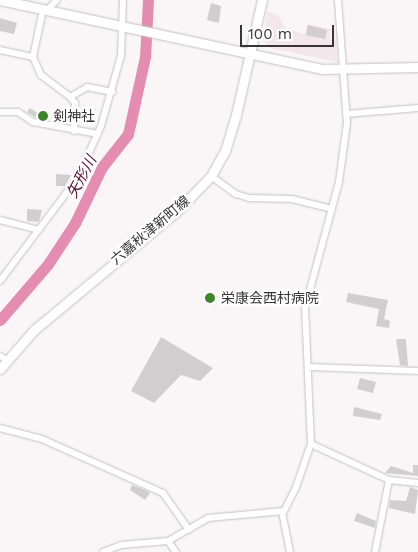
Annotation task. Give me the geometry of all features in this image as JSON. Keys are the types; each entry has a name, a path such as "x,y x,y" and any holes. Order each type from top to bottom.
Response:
{"main road":[{"path":"0,0 177,41 343,71 418,67"},
{"name":"六嘉秋津新町線","path":"0,370 4,358 78,290 177,211 210,176 225,151 262,0"}],"street":[{"path":"57,0 45,10 33,57 41,75 75,103 74,131"},
{"path":"0,281 78,179 98,134 113,92 121,56 123,0"},
{"path":"290,552 282,512 311,444 305,308 332,209 342,161 346,114 338,0"},
{"path":"0,50 33,57"},
{"path":"70,97 86,87 113,92"},
{"path":"346,114 418,108"},
{"path":"0,112 18,112 33,122 98,134"},
{"path":"210,176 242,196 292,199 332,209"},
{"path":"0,220 40,230"},
{"path":"309,367 352,366 418,371"},
{"path":"0,428 42,438 164,495 184,519 190,530"},
{"path":"311,444 389,480 418,483"},
{"path":"375,552 389,480"},
{"path":"102,552 121,545 168,541 208,518 282,512"},
{"path":"168,541 176,552"}],"shaded area":[{"path":"267,12 277,14 286,29 305,34 307,24 331,29 329,39 336,40 337,62 270,48 263,40"}],"building":[{"path":"211,3 221,6 219,23 207,20"},
{"path":"0,18 17,23 14,34 0,31"},
{"path":"308,25 327,30 325,39 306,35"},
{"path":"30,108 39,114 44,109 50,114 46,119 35,117 27,112"},
{"path":"56,174 71,175 65,186 56,186"},
{"path":"27,209 42,210 39,222 27,221"},
{"path":"348,293 388,300 384,319 390,321 389,328 376,326 379,309 346,302"},
{"path":"161,337 213,368 200,381 181,375 154,403 131,391"},
{"path":"396,339 406,339 408,366 400,365"},
{"path":"360,378 376,382 373,393 357,389"},
{"path":"354,407 382,414 380,420 353,416"},
{"path":"413,465 418,465 418,476 385,473 391,466 413,473"},
{"path":"132,485 150,493 145,500 130,490"},
{"path":"410,487 418,490 415,514 389,508 390,500 406,501"},
{"path":"357,513 376,521 375,528 354,521"}],"waterway":[{"name":"矢形川","path":"0,320 48,264 75,223 102,167 128,134 145,57 148,0"}],"place":[{"name":"剣神社","path":"43,116"},
{"name":"栄康会西村病院","path":"210,298"}]}
